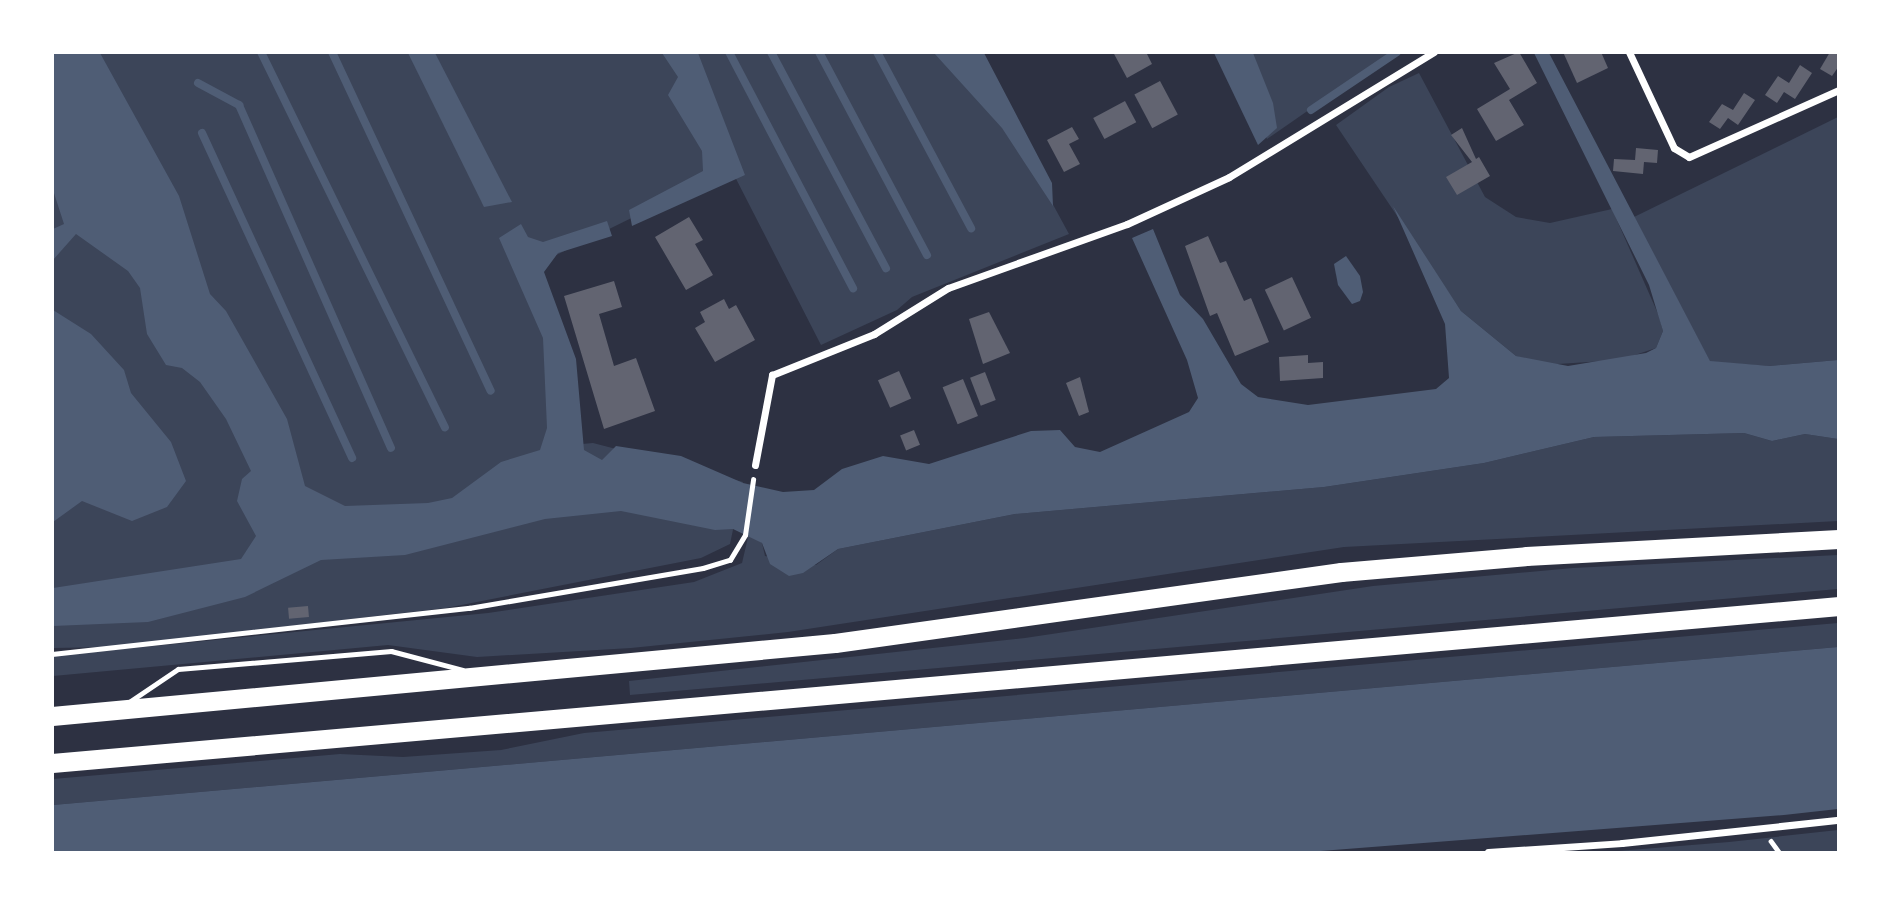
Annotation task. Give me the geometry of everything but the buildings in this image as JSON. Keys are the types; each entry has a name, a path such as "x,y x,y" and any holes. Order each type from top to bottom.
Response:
{"highway":[{"path":"52,716 835,643 1341,572 1526,556 1839,539"},
{"path":"52,763 1839,606"}],"street":[{"path":"755,465 772,375 874,334 948,288 1127,224 1229,177 1434,52"},
{"path":"1629,52 1674,148 1689,157 1839,90"},
{"path":"1488,852 1622,843 1839,820"}],"lane":[{"path":"117,710 178,669 192,667 391,651 486,676"}],"path":[{"path":"52,653 468,608 704,568 730,560 745,535 755,465"}],"shaded area":[{"path":"53,53 976,53 1007,120 1069,234 912,297 897,310 821,345 731,169 534,266 571,445 593,443 743,482 730,544 701,558 446,608 110,647 53,648"},
{"path":"53,53 100,53 179,196 210,294 226,311 287,419 305,486 345,506 428,503 452,498 501,462 540,450 547,428 543,338 499,238 521,224 528,237 543,242 607,221 612,236 558,253 544,272 576,359 584,450 602,460 616,446 681,456 743,483 783,492 814,490 842,469 883,456 929,464 1031,431 1060,430 1075,447 1100,452 1189,412 1198,398 1187,360 1132,238 1153,229 1180,295 1203,319 1241,384 1258,397 1308,405 1436,389 1449,378 1445,324 1393,206 1461,311 1516,356 1568,366 1646,353 1656,348 1663,331 1649,285 1534,53 1549,53 1710,361 1770,366 1838,360 1838,439 1805,434 1772,441 1744,433 1594,437 1484,463 1324,487 1015,514 838,549 803,573 789,576 770,564 762,543 733,529 715,530 621,511 545,519 405,555 321,560 245,597 148,622 53,626 53,588 241,559 256,536 237,501 242,479 251,471 226,419 200,382 182,368 166,365 147,334 140,288 128,271 76,234 53,260 53,229 64,224 53,190"},
{"path":"408,53 435,53 512,202 484,207"},
{"path":"662,53 698,53 745,175 632,226 629,210 703,171 702,151 668,95 678,77"},
{"path":"934,53 984,53 1052,183 1053,206 1002,128"},
{"path":"1214,53 1253,53 1273,103 1277,128 1258,145"},
{"path":"1230,53 1391,53 1267,139"},
{"path":"1419,73 1485,197 1516,217 1550,223 1612,209 1659,316 1663,331 1656,348 1620,360 1542,365 1516,356 1461,311 1336,125 1389,87"},
{"path":"1838,117 1838,360 1770,366 1710,362 1634,217"},
{"path":"1346,256 1360,276 1363,292 1360,301 1352,304 1338,285 1334,264"},
{"path":"53,310 91,334 124,370 131,393 171,442 186,481 167,507 132,521 82,501 53,522"},
{"path":"1744,433 1772,441 1805,434 1838,439 1838,521 1344,547 788,632 631,648 477,657 388,645 53,676 52,656 488,613 694,582 742,563 749,533 762,543 765,556 816,565 838,549 1015,514 1324,487 1484,463 1594,437"},
{"path":"1838,555 1838,589 630,695 629,681 1025,638 1373,586 1573,568"},
{"path":"1838,623 1838,647 53,805 53,779 340,754 403,757 501,750 584,733"},
{"path":"1838,647 1838,809 1308,852 53,852 53,805"},
{"path":"1838,830 1838,852 1605,852 1729,842"}],"waterway":[{"path":"261,52 445,427"},
{"path":"332,52 491,391"},
{"path":"729,52 853,288"},
{"path":"771,52 886,268"},
{"path":"819,52 927,255"},
{"path":"877,52 971,228"},
{"path":"1311,110 1397,52"},
{"path":"198,83 239,105 391,448"},
{"path":"202,133 352,458"}]}
